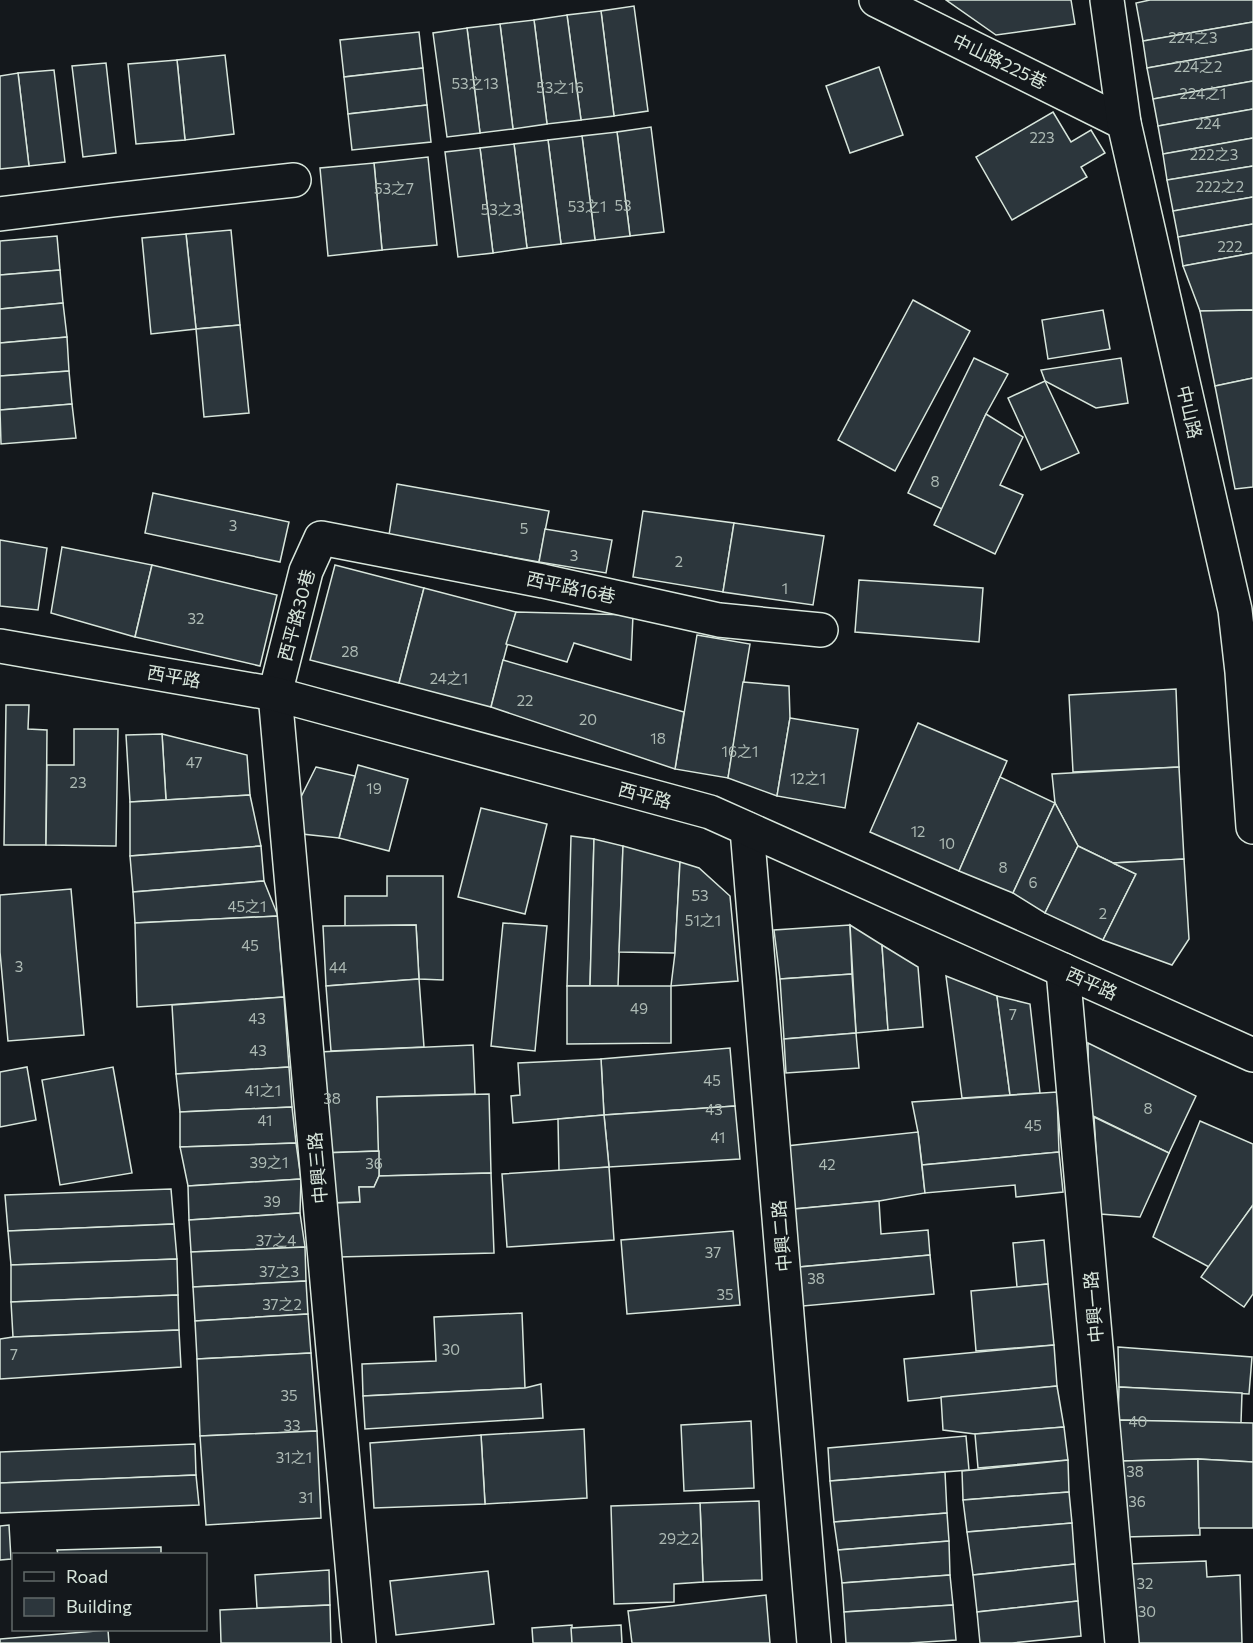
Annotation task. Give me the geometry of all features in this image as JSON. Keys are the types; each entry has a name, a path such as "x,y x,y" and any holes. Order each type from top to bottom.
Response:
{"street":[{"name":"中山路225巷","path":"876,0 1124,123"},
{"name":"中山路","path":"1107,0 1124,123 1244,609 1242,672 1253,827"},
{"path":"0,214 294,180"},
{"name":"西平路16巷","path":"321,538 543,581 719,620 821,630"},
{"name":"西平路30巷","path":"275,694 306,572 321,538"},
{"name":"西平路","path":"0,646 275,694 710,812 1253,1055"},
{"name":"中興三路","path":"275,694 359,1643"},
{"name":"中興二路","path":"747,829 814,1643"},
{"name":"中興一路","path":"1063,970 1122,1643"}],"building":[{"path":"946,0 1071,0 1075,24 996,35"},
{"path":"1150,0 1253,0 1253,22 1143,41 1136,3"},
{"path":"634,6 648,111 614,116 601,11"},
{"path":"601,11 614,116 581,120 567,15"},
{"path":"567,15 581,120 547,124 534,20"},
{"path":"534,20 547,124 513,129 500,24"},
{"path":"1253,22 1253,49 1147,68 1143,41"},
{"path":"500,24 513,129 480,133 467,28"},
{"path":"467,28 480,133 447,137 433,33"},
{"path":"419,32 423,68 344,77 340,40"},
{"path":"1253,49 1253,81 1153,99 1147,68"},
{"path":"225,55 234,134 185,140 177,60"},
{"path":"177,60 185,140 136,144 128,64"},
{"path":"106,63 116,153 83,157 72,66"},
{"path":"879,67 903,135 850,153 826,86"},
{"path":"423,68 427,105 348,114 344,77"},
{"path":"54,70 65,162 29,166 18,73"},
{"path":"18,73 29,166 0,169 0,76"},
{"path":"1253,81 1253,109 1158,126 1153,99"},
{"path":"427,105 431,142 352,150 348,114"},
{"path":"1253,109 1253,138 1163,154 1158,126"},
{"path":"1053,112 1071,142 1091,130 1105,153 1081,167 1087,177 1012,220 976,157"},
{"path":"651,127 664,232 630,236 617,132"},
{"path":"617,132 630,236 595,240 582,136"},
{"path":"582,136 595,240 561,244 548,140"},
{"path":"1253,138 1253,166 1167,180 1163,154"},
{"path":"548,140 561,244 527,248 514,144"},
{"path":"514,144 527,248 493,253 480,148"},
{"path":"480,148 493,253 458,257 445,152"},
{"path":"428,157 437,245 382,250 374,163"},
{"path":"374,163 382,250 328,256 320,168"},
{"path":"1253,166 1253,197 1173,211 1167,180"},
{"path":"1253,197 1253,224 1178,237 1173,211"},
{"path":"1253,224 1253,253 1183,266 1178,237"},
{"path":"231,230 240,325 196,329 186,234"},
{"path":"186,234 196,329 151,334 142,238"},
{"path":"57,236 60,270 0,275 0,241"},
{"path":"1253,253 1253,310 1200,311 1183,266"},
{"path":"60,270 63,303 0,309 0,275"},
{"path":"913,300 970,331 895,471 838,440"},
{"path":"63,303 67,337 0,343 0,309"},
{"path":"1103,310 1110,349 1048,359 1042,320"},
{"path":"1253,310 1253,378 1215,386 1200,311"},
{"path":"240,325 249,413 204,417 196,329"},
{"path":"67,337 69,371 0,376 0,343"},
{"path":"974,358 1008,374 986,414 942,509 908,493"},
{"path":"1121,358 1128,403 1096,408 1045,381 1041,370"},
{"path":"69,371 72,404 0,410 0,376"},
{"path":"1253,378 1253,487 1235,489 1215,386"},
{"path":"1045,381 1079,453 1041,470 1008,398"},
{"path":"72,404 76,438 1,444 0,410"},
{"path":"986,414 1023,437 1000,485 1023,495 995,554 934,525"},
{"path":"397,484 549,511 539,562 389,535"},
{"path":"153,493 289,522 280,562 145,533"},
{"path":"643,511 734,523 723,592 633,577"},
{"path":"734,523 824,536 813,605 723,592"},
{"path":"545,529 612,540 606,573 539,562"},
{"path":"0,540 47,548 38,610 0,606"},
{"path":"62,547 152,565 135,637 51,613"},
{"path":"152,565 277,595 260,666 135,637"},
{"path":"335,565 424,588 399,683 310,660"},
{"path":"859,580 983,588 979,642 855,632"},
{"path":"424,588 516,612 491,707 399,683"},
{"path":"516,612 633,615 631,660 574,643 567,662 506,644"},
{"path":"697,635 750,644 728,778 675,769"},
{"path":"503,660 684,712 675,769 491,707"},
{"path":"743,682 789,686 790,718 777,796 728,778"},
{"path":"1176,689 1179,767 1073,772 1069,695"},
{"path":"6,705 29,705 28,729 47,730 46,845 4,845"},
{"path":"790,718 858,729 845,808 777,796"},
{"path":"918,723 1007,761 959,871 870,832"},
{"path":"74,729 118,729 116,846 46,845 47,765 74,765"},
{"path":"162,734 247,755 250,795 166,800"},
{"path":"162,734 166,800 130,802 126,735"},
{"path":"358,765 408,779 389,851 339,838"},
{"path":"316,767 355,776 339,838 302,834 301,797"},
{"path":"1179,767 1184,859 1113,863 1078,846 1055,803 1052,774"},
{"path":"1000,777 1055,803 1013,893 959,871"},
{"path":"250,795 261,846 130,856 130,802"},
{"path":"1055,803 1078,846 1045,913 1013,893"},
{"path":"481,808 547,824 525,914 458,897"},
{"path":"571,836 594,839 590,986 567,986"},
{"path":"594,839 623,846 618,986 590,986"},
{"path":"261,846 264,881 133,892 130,856"},
{"path":"623,846 680,862 675,953 619,952"},
{"path":"1078,846 1136,874 1103,940 1045,913"},
{"path":"1184,859 1189,939 1172,965 1103,940 1136,874 1113,863"},
{"path":"680,862 699,868 730,896 738,981 671,986"},
{"path":"387,876 443,876 443,980 419,979 416,925 345,926 345,896 387,896"},
{"path":"264,881 278,916 135,923 133,892"},
{"path":"71,889 84,1035 8,1041 0,952 0,895"},
{"path":"278,916 284,997 137,1007 135,923"},
{"path":"503,923 547,926 535,1051 491,1046"},
{"path":"416,925 419,979 326,986 323,926"},
{"path":"850,925 852,974 780,979 774,930"},
{"path":"850,925 882,945 888,1030 856,1033"},
{"path":"882,945 918,967 923,1027 888,1030"},
{"path":"852,974 856,1033 784,1039 780,979"},
{"path":"946,976 997,996 1010,1095 962,1098"},
{"path":"419,979 424,1047 331,1051 326,986"},
{"path":"567,986 671,986 671,1043 567,1044"},
{"path":"997,996 1030,1004 1040,1093 1010,1095"},
{"path":"284,997 289,1067 176,1074 172,1005"},
{"path":"856,1033 859,1068 786,1073 784,1039"},
{"path":"1088,1043 1196,1096 1169,1153 1089,1114"},
{"path":"473,1045 475,1094 377,1097 379,1151 321,1153 318,1052"},
{"path":"730,1048 735,1106 604,1115 601,1059"},
{"path":"601,1059 604,1115 513,1123 511,1096 520,1095 518,1063"},
{"path":"27,1067 36,1120 0,1127 0,1072"},
{"path":"113,1067 132,1173 60,1185 42,1080"},
{"path":"289,1067 292,1107 180,1112 176,1074"},
{"path":"1057,1092 1059,1152 922,1165 912,1102"},
{"path":"489,1094 491,1173 379,1176 377,1097"},
{"path":"735,1106 740,1159 609,1167 604,1115"},
{"path":"292,1107 296,1143 180,1147 180,1112"},
{"path":"604,1115 609,1167 559,1171 558,1119"},
{"path":"1094,1117 1169,1153 1140,1217 1100,1214"},
{"path":"1200,1121 1253,1144 1253,1205 1209,1267 1153,1237"},
{"path":"918,1132 925,1193 879,1201 794,1209 786,1146"},
{"path":"296,1143 301,1179 188,1186 180,1147"},
{"path":"379,1151 379,1176 374,1187 359,1187 360,1202 323,1203 321,1153"},
{"path":"1059,1152 1063,1192 1016,1197 1015,1185 925,1193 922,1165"},
{"path":"609,1167 614,1240 507,1247 502,1174"},
{"path":"491,1173 494,1253 338,1257 335,1203 360,1202 359,1187 374,1187 379,1176"},
{"path":"301,1179 300,1213 189,1220 188,1186"},
{"path":"171,1189 174,1224 8,1231 5,1195"},
{"path":"879,1201 881,1234 928,1230 930,1255 799,1267 794,1209"},
{"path":"1253,1205 1253,1294 1244,1307 1201,1277"},
{"path":"300,1213 305,1247 191,1252 189,1220"},
{"path":"174,1224 177,1259 11,1265 8,1231"},
{"path":"733,1231 740,1305 627,1314 621,1240"},
{"path":"1044,1240 1048,1284 1017,1287 1013,1243"},
{"path":"305,1247 306,1281 193,1287 191,1252"},
{"path":"930,1255 934,1294 803,1306 799,1267"},
{"path":"177,1259 178,1295 11,1302 11,1265"},
{"path":"306,1281 308,1314 195,1321 193,1287"},
{"path":"1048,1284 1054,1345 976,1351 971,1291"},
{"path":"178,1295 179,1330 13,1337 11,1302"},
{"path":"522,1313 525,1388 363,1396 362,1364 436,1361 434,1317"},
{"path":"308,1314 311,1353 197,1359 195,1321"},
{"path":"179,1330 181,1367 0,1379 0,1339"},
{"path":"1054,1345 1057,1386 908,1401 904,1359"},
{"path":"1118,1347 1252,1357 1249,1394 1119,1387"},
{"path":"311,1353 317,1431 200,1436 197,1359"},
{"path":"541,1384 543,1418 365,1429 363,1396 525,1388"},
{"path":"1057,1386 1064,1427 975,1434 943,1430 941,1397"},
{"path":"1119,1387 1242,1393 1241,1423 1118,1420"},
{"path":"1118,1420 1253,1423 1253,1462 1198,1459 1123,1461 1118,1459"},
{"path":"751,1421 754,1488 684,1491 681,1425"},
{"path":"1064,1427 1068,1460 978,1468 975,1434"},
{"path":"584,1429 587,1498 485,1504 481,1435"},
{"path":"317,1431 321,1518 206,1525 200,1436"},
{"path":"481,1435 485,1504 374,1508 370,1443"},
{"path":"966,1436 969,1470 830,1481 828,1448"},
{"path":"195,1444 196,1475 0,1483 0,1452"},
{"path":"1198,1459 1200,1535 1125,1537 1123,1461"},
{"path":"1198,1459 1253,1462 1253,1528 1199,1528"},
{"path":"1068,1460 1069,1492 963,1500 962,1471"},
{"path":"945,1472 947,1513 834,1522 830,1481"},
{"path":"196,1475 199,1505 0,1513 0,1483"},
{"path":"1069,1492 1072,1523 967,1532 963,1500"},
{"path":"759,1501 762,1580 703,1582 700,1503"},
{"path":"700,1503 703,1582 674,1584 674,1602 614,1604 611,1506"},
{"path":"947,1513 949,1541 838,1550 834,1522"},
{"path":"1072,1523 1075,1564 973,1575 967,1532"},
{"path":"9,1525 11,1559 0,1560 0,1526"},
{"path":"949,1541 950,1575 842,1583 838,1550"},
{"path":"161,1547 161,1553 58,1553 57,1550"},
{"path":"1206,1561 1207,1577 1240,1575 1242,1643 1131,1643 1128,1564"},
{"path":"1075,1564 1078,1601 977,1612 973,1575"},
{"path":"329,1570 330,1605 257,1608 255,1575"},
{"path":"488,1571 494,1624 396,1635 390,1581"},
{"path":"950,1575 953,1605 844,1612 842,1583"},
{"path":"766,1595 770,1643 632,1643 628,1611"},
{"path":"1078,1601 1081,1636 1012,1643 980,1643 977,1612"},
{"path":"330,1605 331,1643 221,1643 220,1610"},
{"path":"953,1605 956,1640 846,1643 844,1612"},
{"path":"572,1625 572,1643 533,1643 532,1628"},
{"path":"621,1625 622,1643 572,1643 571,1628"},
{"path":"108,1631 109,1643 0,1643 0,1639"}]}
